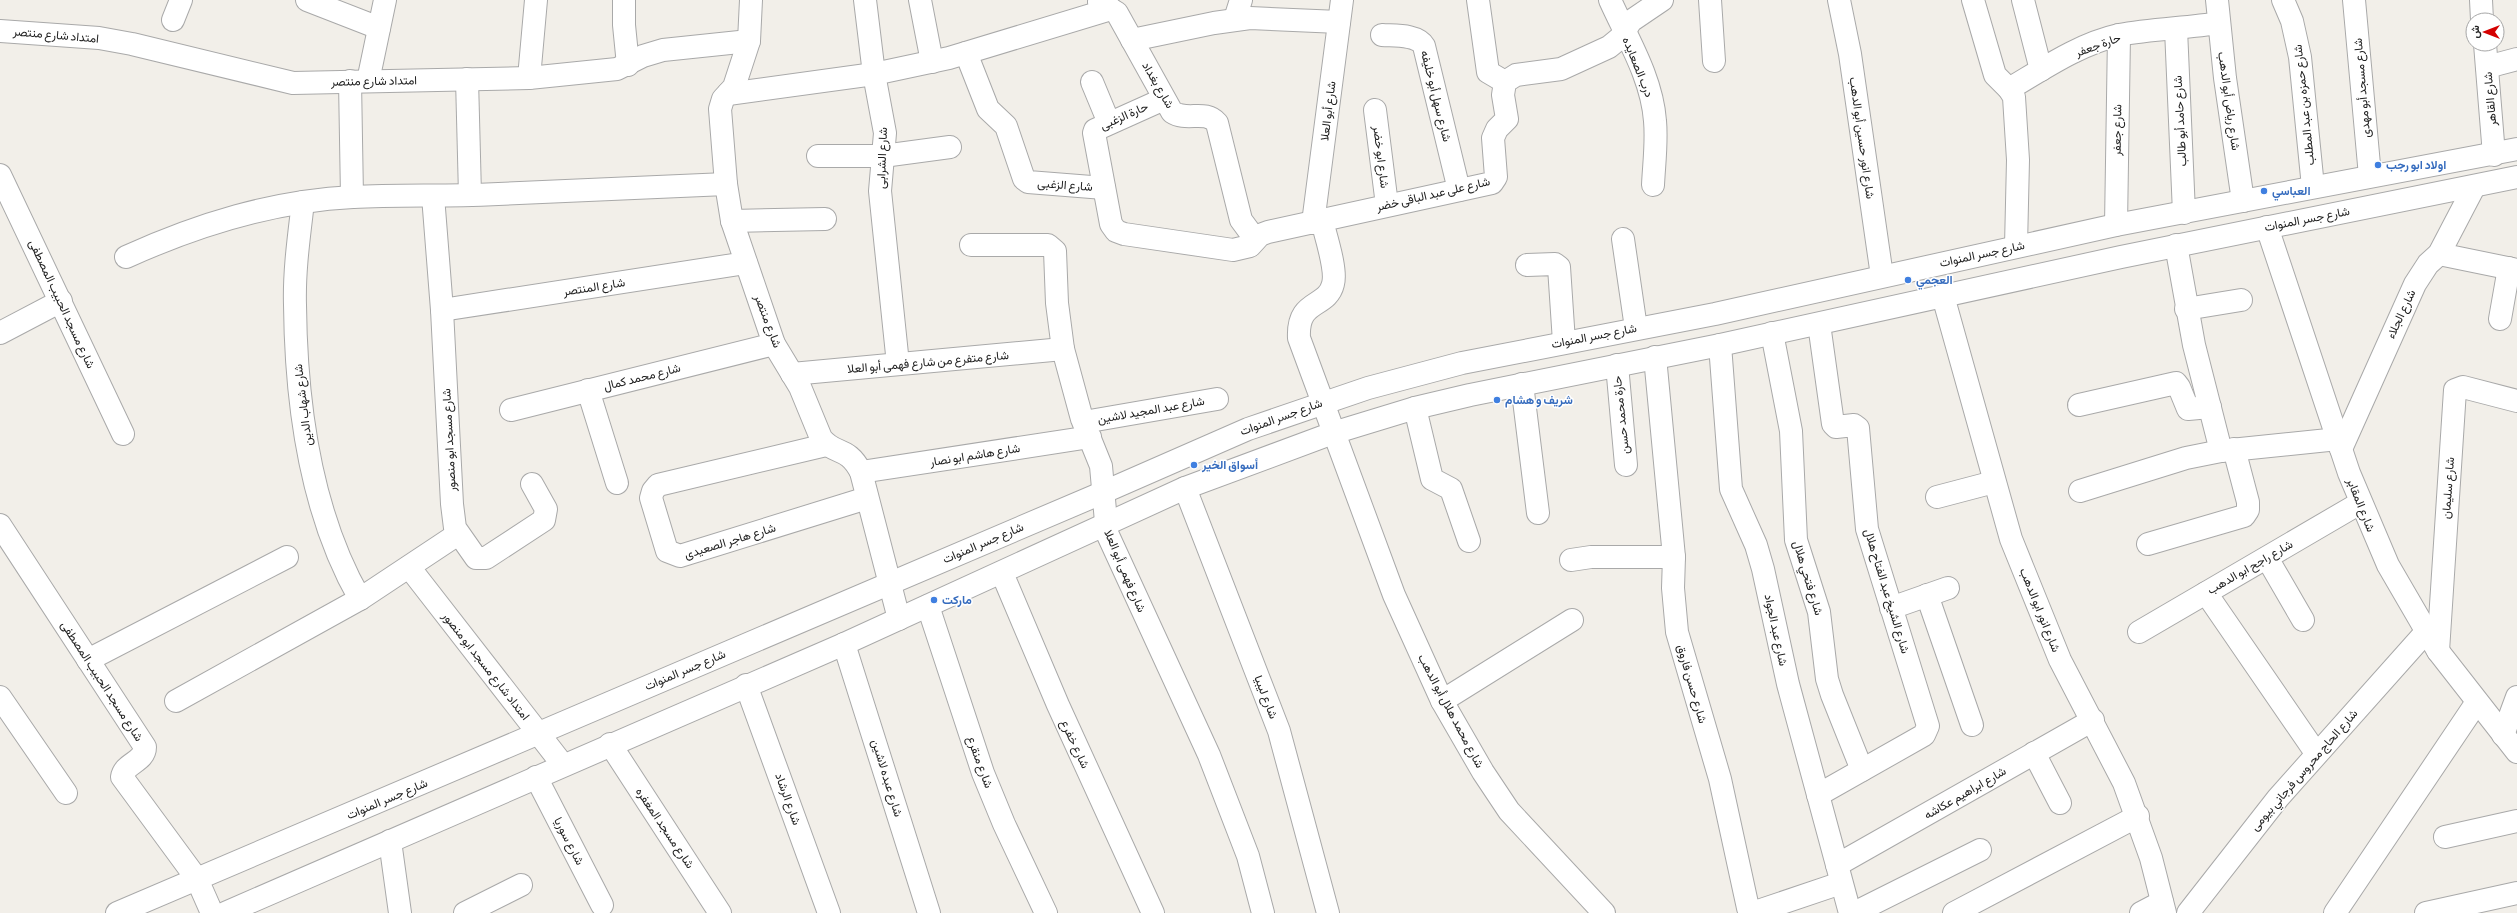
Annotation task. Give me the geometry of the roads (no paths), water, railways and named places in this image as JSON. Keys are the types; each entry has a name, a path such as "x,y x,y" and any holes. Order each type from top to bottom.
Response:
{"street":[{"path":"307,0 379,28"},
{"path":"352,197 359,81 379,28 385,0"},
{"path":"529,78 536,0"},
{"path":"624,0 624,25 628,65"},
{"name":"شارع منتصر","path":"751,0 749,41 734,87 723,100 720,110 726,184 732,221 774,344 792,374 808,406 816,428 826,444"},
{"name":"شارع الشرابى","path":"865,0 874,74 885,133 880,191 898,364"},
{"path":"920,0 932,62"},
{"name":"شارع أبو العلا","path":"1318,222 1342,0"},
{"path":"1478,0 1488,72 1505,82 1516,75 1561,69 1615,44 1631,21 1662,0"},
{"name":"درب الصعايده","path":"1610,0 1643,73 1651,96 1656,120 1653,185"},
{"path":"1710,0 1714,61"},
{"name":"شارع انور حسين أبو الدهب","path":"1839,0 1850,54 1882,276"},
{"path":"1973,0 1995,75 2009,89 2014,97 2018,135 2016,246"},
{"path":"2023,0 2041,70"},
{"name":"شارع رياض أبو الدهب","path":"2217,0 2243,201"},
{"name":"شارع حمزه بن عبد المطلب","path":"2283,0 2292,21 2300,57 2313,187"},
{"name":"شارع مسجد أبو مهدى","path":"2354,0 2370,176"},
{"path":"2481,0 2482,12"},
{"path":"728,94 874,74 932,62 966,53 1104,5"},
{"name":"شارع بغداد","path":"1104,5 1117,13 1170,108 1178,115 1205,115 1212,117 1217,123 1241,220 1255,240"},
{"path":"1132,40 1238,10 1265,17 1339,22"},
{"name":"حارة جعفر","path":"2009,89 2081,49 2119,35 2219,23"},
{"name":"شارع حامد أبو طالب","path":"2176,29 2184,213"},
{"name":"امتداد شارع منتصر","path":"0,30 99,38 132,44 280,81 307,83 529,78 607,71 628,65 652,52 749,41"},
{"name":"شارع سهل أبو خليفه","path":"1382,35 1418,39 1424,46 1459,190"},
{"name":"شارع جعفر","path":"2116,225 2119,35"},
{"name":"شارع القاهر","path":"2486,52 2494,154"},
{"name":"شارع الزغبى","path":"966,53 988,110 1006,126 1024,179 1028,182 1104,188"},
{"path":"2487,67 2517,60"},
{"path":"467,79 470,195"},
{"path":"1092,82 1109,123"},
{"name":"شارع على عبد الباقى خضر","path":"1104,188 1111,224 1120,234 1233,250 1250,246 1255,240 1268,232 1492,183 1496,179 1493,138 1497,129 1507,119 1503,96 1505,82"},
{"name":"حارة الزغبى","path":"1104,188 1094,133 1098,127 1164,99"},
{"name":"شارع ابو خضر","path":"1375,110 1388,205"},
{"path":"818,156 883,156 950,147"},
{"name":"شارع جسر المنوات","path":"117,913 538,734 889,582 1104,492 1248,428 1321,402 1435,370 1564,342 1715,314 2016,246 2116,225 2517,149"},
{"name":"شارع مسجد الحبيب المصطفى","path":"0,175 124,434"},
{"name":"شارع جسر المنوات","path":"225,913 610,744 844,644 1106,526 1185,488 1333,432 1415,408 1522,384 1720,345 2267,227 2517,178"},
{"path":"126,258 168,238 211,223 254,210 303,202 352,197 470,195 726,184"},
{"name":"شارع الجلاء","path":"2339,444 2415,284 2428,264 2439,254 2474,187"},
{"name":"شارع مسجد ابو منصور","path":"433,196 442,310 452,504 458,534 474,556 483,559 542,522 546,517 546,509 532,484"},
{"name":"شارع شهاب الدين","path":"303,202 295,305 300,391 305,436 321,508 344,571 360,599"},
{"path":"732,221 825,219"},
{"path":"1318,222 1334,283 1329,293 1301,316 1298,324 1299,338 1321,402"},
{"name":"شارع المقابر","path":"2267,227 2360,503 2388,565 2438,651 2502,735 2517,752"},
{"path":"1623,240 1636,328"},
{"name":"شارع فهمى أبو العلا","path":"971,245 1048,245 1053,248 1057,254 1057,302 1063,349 1087,430 1101,466 1106,526 1110,540 1209,755 1236,820 1248,856 1263,913"},
{"path":"2148,544 2244,516 2248,510 2248,502 2210,407 2186,309 2176,246"},
{"path":"2439,254 2513,269 2500,319"},
{"name":"شارع المنتصر","path":"442,310 746,263"},
{"path":"1527,265 1555,264 1559,267 1564,342"},
{"name":"شارع انور ابو الدهب","path":"1942,296 2011,539 2034,600 2060,660 2093,720 2124,783 2138,816 2151,858 2163,907"},
{"path":"2186,309 2241,300"},
{"path":"0,333 61,301"},
{"name":"شارع الشيخ عبد الفتاح هلال","path":"1818,795 1924,734 1928,726 1867,530 1859,430 1856,426 1833,426 1819,324"},
{"name":"شارع فتحي هلال","path":"1772,333 1791,430 1796,540 1819,612 1827,679 1862,770"},
{"name":"شارع محمد كمال","path":"511,410 774,344"},
{"name":"شارع عبد الجواد","path":"1720,345 1731,489 1756,546 1763,569 1788,684 1850,913"},
{"name":"شارع متفرع من شارع فهمى أبو العلا","path":"792,374 1063,349"},
{"name":"شارع حسن فاروق","path":"1656,357 1674,557 1673,588 1677,632 1720,779 1748,908 1755,912 1839,874"},
{"name":"حارة محمد حسن","path":"1617,365 1626,465"},
{"path":"2079,405 2176,383 2180,387 2188,409 2210,407"},
{"path":"1522,384 1538,513"},
{"name":"شارع سليمان","path":"2438,651 2455,390 2463,387 2517,401"},
{"path":"588,390 617,483"},
{"name":"شارع عبد المجيد لاشين","path":"1087,430 1217,399"},
{"name":"شارع محمد هلال أبو الدهب","path":"1321,402 1394,594 1442,701 1483,772 1509,811 1604,913"},
{"path":"1415,408 1432,479 1451,489 1469,541"},
{"name":"شارع هاشم ابو نصار","path":"860,472 1087,430"},
{"path":"826,444 851,456 860,472 899,619"},
{"name":"شارع هاجر الصعيدى","path":"826,444 658,485 653,491 651,498 667,551 675,556 684,555 867,498"},
{"path":"2080,491 2186,458 2228,450 2339,444"},
{"path":"1937,497 1994,482"},
{"name":"شارع ليبيا","path":"1185,488 1279,730 1328,913"},
{"name":"شارع راجح ابو الدهب","path":"2139,632 2360,503"},
{"name":"شارع مسجد الحبيب المصطفى","path":"0,525 145,747 143,756 123,772 124,782 197,879 212,913"},
{"path":"176,701 360,599 458,534"},
{"path":"88,660 288,557"},
{"path":"1571,560 1591,557 1674,557"},
{"path":"2266,558 2303,620"},
{"name":"امتداد شارع مسجد ابو منصور","path":"409,567 563,765"},
{"name":"شارع خفرع","path":"1002,573 1058,705 1153,913"},
{"path":"1892,608 1948,588"},
{"path":"2206,593 2316,753"},
{"path":"1927,595 1972,724"},
{"name":"شارع منقرع","path":"928,606 983,773 1004,824 1046,913"},
{"path":"1442,701 1572,620"},
{"name":"شارع الحاج محروس فرجاني بيومى","path":"2188,913 2316,753 2426,632"},
{"name":"شارع عبده لاشين","path":"844,644 929,913"},
{"name":"شارع الرشاد","path":"746,685 829,913"},
{"path":"0,697 66,793"},
{"path":"2502,735 2517,697"},
{"path":"2335,913 2477,702"},
{"name":"شارع ابراهيم عكاشه","path":"1839,874 2034,753 2093,720"},
{"name":"شارع مسجد المغفره","path":"610,744 720,913"},
{"path":"2034,753 2060,803"},
{"name":"شارع سوريا","path":"536,777 602,905"},
{"path":"1954,913 2138,816"},
{"path":"2445,837 2517,822"},
{"path":"390,841 400,913"},
{"path":"1854,913 1980,850"},
{"path":"465,913 521,885"},
{"path":"2426,913 2517,893"},
{"path":"2141,913 2163,907"}],"place":[{"name":"اولاد ابو رجب","path":"2378,165"},
{"name":"العباسي","path":"2264,191"},
{"name":"العجمي","path":"1908,280"},
{"name":"شريف و هشام","path":"1497,400"},
{"name":"أسواق الخير","path":"1194,465"},
{"name":"ماركت","path":"934,600"}]}
